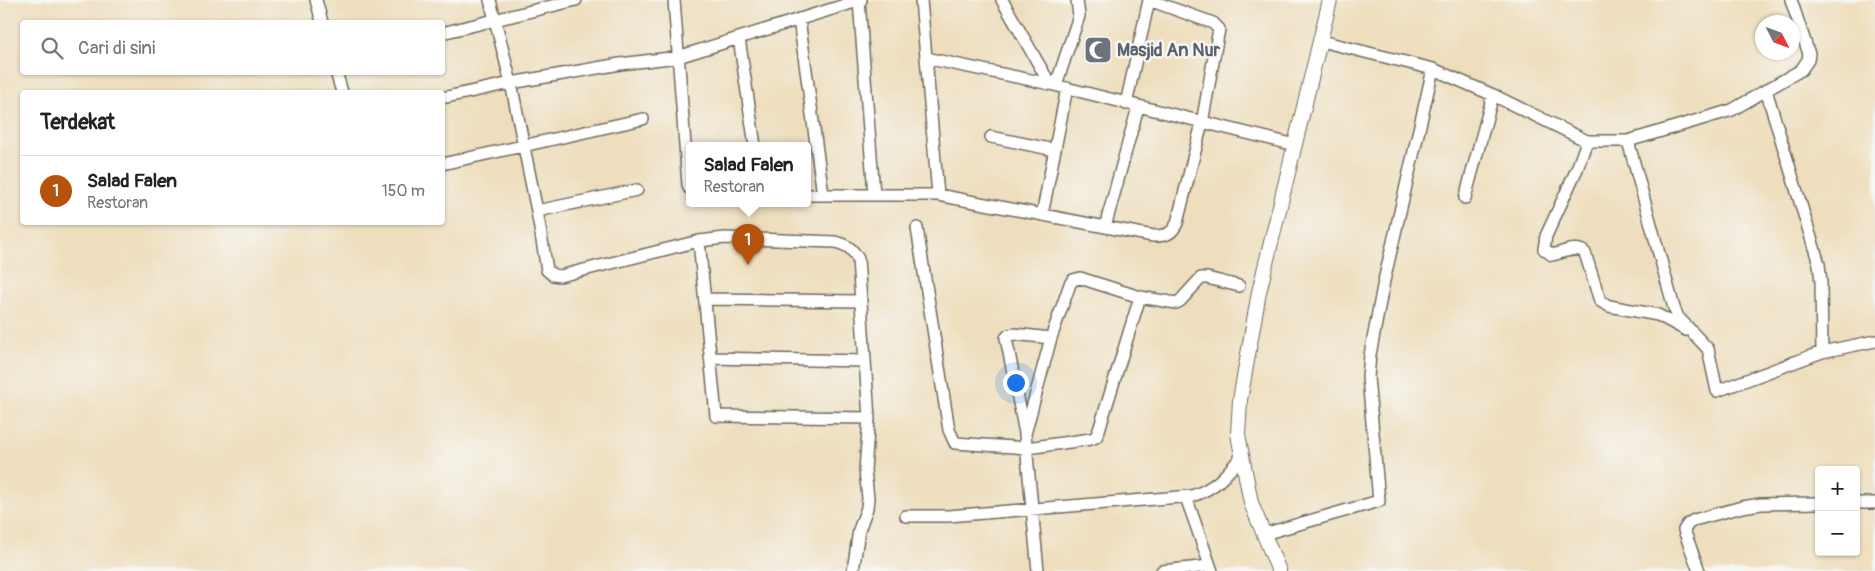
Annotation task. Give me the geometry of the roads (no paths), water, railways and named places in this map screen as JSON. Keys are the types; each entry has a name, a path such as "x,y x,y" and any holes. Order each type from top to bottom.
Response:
{"street":[{"path":"316,0 321,20"},
{"path":"490,0 511,83 547,270 553,275 560,276 699,241 725,238 835,242 846,245 854,251 858,259 869,418 866,470 867,508 859,530 853,571"},
{"path":"445,32 576,0"},
{"path":"674,0 686,159"},
{"path":"445,97 511,83 620,64 678,57 860,0 874,194"},
{"path":"921,0 938,195"},
{"path":"1002,0 1058,86"},
{"path":"1042,215 1055,150 1058,86 1079,16 1077,0"},
{"path":"811,195 938,195 1153,236 1164,236 1173,231 1177,223 1202,123 1219,27 1213,23 1149,0 1126,104"},
{"path":"1279,571 1251,503 1238,434 1240,400 1259,292 1330,0"},
{"path":"1321,41 1433,69 1492,95 1587,142 1628,141 1732,110 1801,70 1808,60 1808,54 1791,0"},
{"path":"799,20 822,195"},
{"path":"739,38 754,142"},
{"path":"926,58 1058,86 1295,145"},
{"path":"1264,534 1379,501 1368,377 1370,355 1384,281 1433,69"},
{"path":"337,75 341,90"},
{"path":"1766,90 1818,264 1821,282 1822,352"},
{"path":"1465,198 1492,95"},
{"path":"1105,227 1138,107"},
{"path":"445,163 643,119"},
{"path":"991,137 1055,150"},
{"path":"1628,141 1674,308 1678,317 1708,349 1717,391 1822,352 1875,341"},
{"path":"1587,142 1578,169 1546,236 1544,249 1552,255 1576,249 1582,250 1585,253 1600,301 1605,304 1658,315 1696,336"},
{"path":"537,211 637,190"},
{"path":"917,228 952,438 955,443 1027,448 1096,437 1140,297"},
{"path":"699,241 716,416 869,418"},
{"path":"1026,434 1052,338 1073,280 1080,278 1140,297 1176,303 1184,297 1196,282 1207,278 1239,286"},
{"path":"705,299 861,301"},
{"path":"1038,571 1026,434 1006,338 1014,334 1052,338"},
{"path":"710,358 865,361"},
{"path":"906,516 948,516 1186,497 1206,492 1216,485 1242,456"},
{"path":"1162,571 1211,569 1186,497"},
{"path":"1860,503 1875,503"},
{"path":"1699,571 1684,530 1694,520 1761,504 1815,504"}],"place":[{"name":"Masjid An Nur","path":"1098,50"},
{"name":"Salad Falen","path":"748,265"}]}
